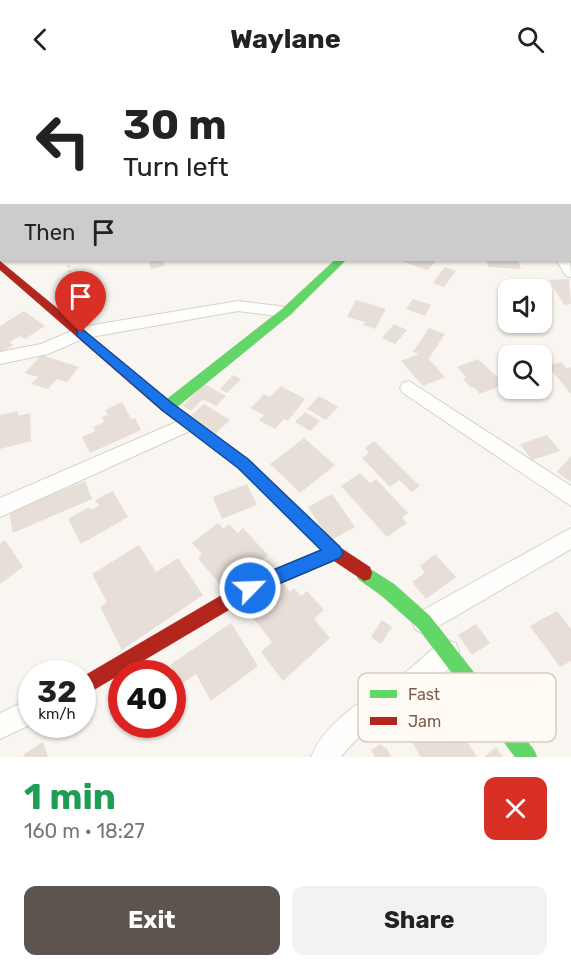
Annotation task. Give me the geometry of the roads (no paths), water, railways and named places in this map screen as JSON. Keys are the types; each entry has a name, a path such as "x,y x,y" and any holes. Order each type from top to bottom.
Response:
{"street":[{"path":"167,406 286,312 340,261"},
{"path":"0,264 188,424 243,464 335,553 388,590 424,622 463,673"},
{"path":"0,357 21,355 63,343 81,333 238,306 286,312"},
{"path":"408,388 571,497"},
{"path":"0,508 188,424"},
{"path":"424,622 571,538"},
{"path":"96,680 250,588 335,553"},
{"path":"424,673 447,652"},
{"path":"0,726 18,718"},
{"path":"324,757 346,730 358,720"},
{"path":"516,742 527,757"}]}
